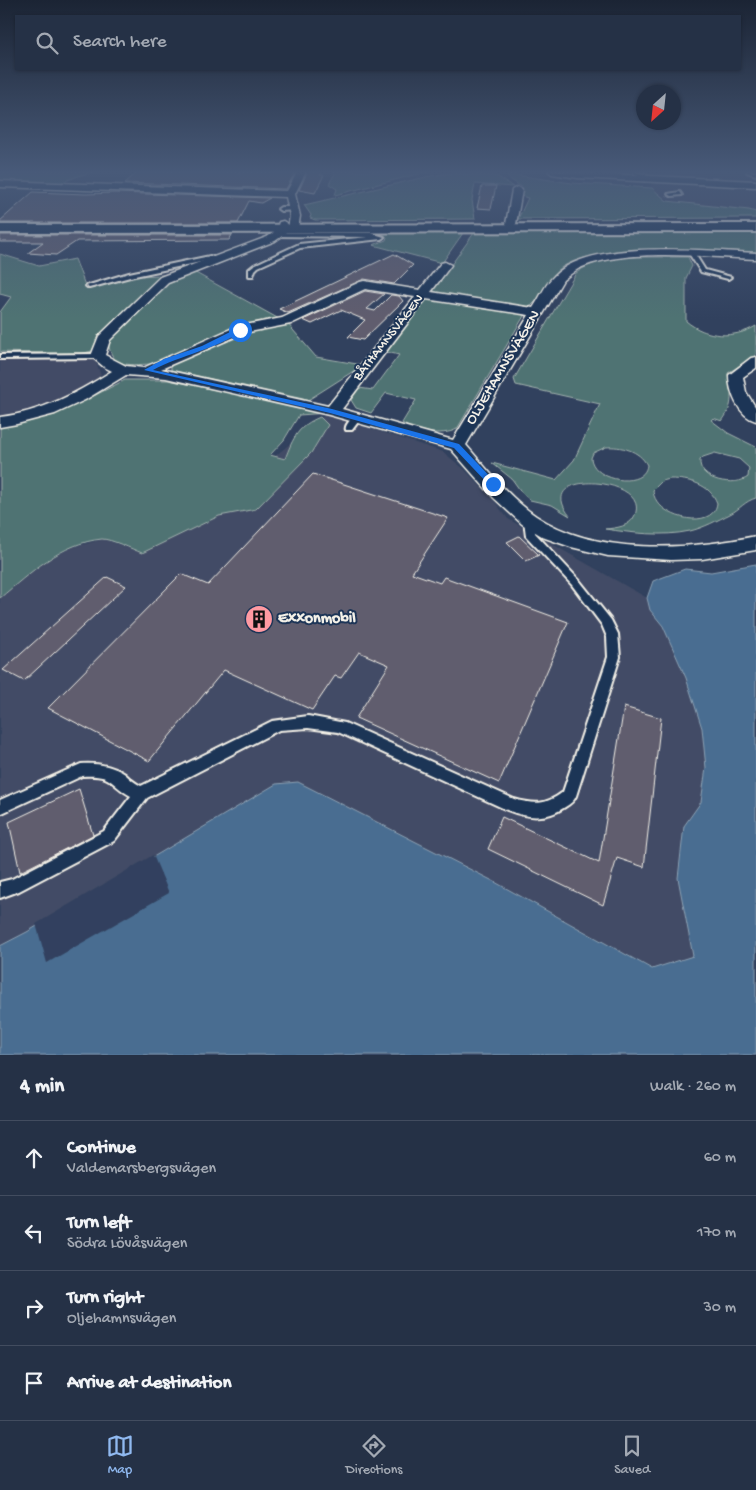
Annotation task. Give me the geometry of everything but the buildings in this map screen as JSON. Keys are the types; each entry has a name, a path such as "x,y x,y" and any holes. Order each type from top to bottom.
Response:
{"main road":[{"path":"0,225 286,228 511,224 756,223"},
{"path":"0,229 756,228"}],"street":[{"path":"289,220 286,228 218,260 164,280 104,339 98,356 109,364 123,370 147,370 332,411 353,423 457,446 529,520 563,538 598,548 617,551 670,553 701,551 756,543"},
{"name":"OLJEHAMNSVÄGEN","path":"457,446 558,278 566,271 581,263 626,254 756,256"},
{"name":"BÅTHAMNSVÄGEN","path":"332,411 445,265"},
{"path":"147,370 240,330 286,322 364,285 538,313"},
{"path":"756,360 736,375 736,381 747,408 756,416"},
{"path":"0,422 22,419 55,408 94,389 123,370"},
{"path":"739,388 756,394"}],"lane":[{"path":"251,275 252,269 256,266 294,247 381,237 286,228"},
{"path":"693,255 701,269 728,277"},
{"path":"89,286 129,275 210,258 218,260"},
{"path":"0,357 98,356"},
{"path":"0,890 14,886 108,836 142,793 277,725 308,722 330,724 351,731 512,805 528,810 544,810 557,807 569,796 614,657 614,645 612,633 598,610 530,534 529,520"},
{"path":"0,807 81,770 90,769 108,772 116,776 127,787 142,793"}],"shaded area":[{"path":"0,359 95,359 101,376 63,401 38,410 0,417"},
{"path":"326,414 443,452 464,469 508,519 647,598 650,610 663,626 686,678 702,728 706,768 701,802 684,826 678,878 694,956 653,969 493,881 27,932 0,946 0,598 42,562 73,547 104,539 142,553 274,457"},
{"path":"756,564 756,1055 0,1055 0,946 27,932 276,784 298,782 493,881 652,969 693,956 678,878 684,826 701,802 706,768 702,728 686,678 663,626 650,610 647,598 653,581 685,569 711,572"}],"green space":[{"path":"756,232 756,252 628,251 579,259 557,271 531,306 438,293 433,290 474,233"},
{"path":"289,233 463,233 442,263 373,245 386,240 387,237 384,235"},
{"path":"0,254 39,266 75,259 86,288 136,276 163,275 97,339 92,351 80,354 0,352 0,312 11,297 0,294"},
{"path":"630,257 688,257 692,266 686,278 686,321 694,327 702,331 729,335 756,326 756,355 728,373 731,398 729,409 722,421 713,418 711,420 728,433 756,447 756,498 721,519 680,533 637,533 605,529 618,527 630,522 635,515 635,502 626,492 611,486 594,483 577,484 566,490 562,501 570,516 552,505 530,500 522,493 512,479 492,463 556,480 574,460 600,404 516,385 514,379 576,273 595,263","holes":["606,447 618,447 634,452 647,465 644,473 637,478 619,480 600,472 594,466 591,458 593,453","715,453 739,459 749,468 748,477 735,482 727,482 711,477 701,467 700,460","670,479 684,480 704,487 717,503 713,512 706,517 696,519 684,518 663,508 656,500 653,490 662,481"]},
{"path":"192,271 281,320 151,364 135,365 122,363 117,360 110,350 108,341 167,281"},
{"path":"435,298 521,313 524,316 457,429 436,433 421,431 407,426 402,423 416,400 386,393 371,413 356,408 351,400 359,388 373,390 399,355 387,352 424,300"},
{"path":"287,323 316,357 363,365 308,400 171,370 171,361 239,332"},
{"path":"125,380 168,380 327,413 299,415 284,440 270,455 285,459 297,434 306,424 320,417 328,425 311,453 256,509 219,516 142,553 106,539 73,546 47,561 0,598 0,426 46,416 74,406"}],"pier":[{"path":"153,855 169,893 47,963 36,924"}],"place":[{"name":"Exxonmobil","path":"259,619"}],"route":[{"path":"240,330 147,370 332,411 457,446 493,484"}]}
